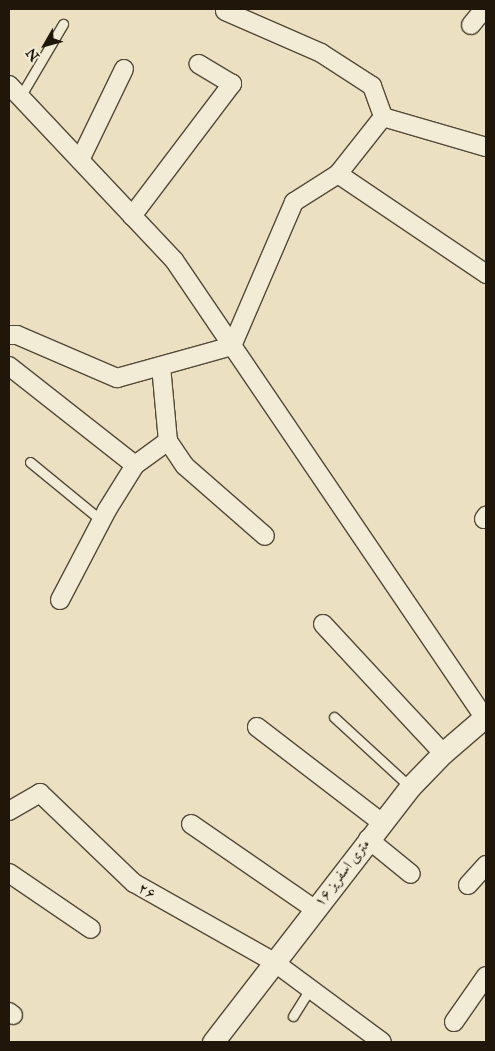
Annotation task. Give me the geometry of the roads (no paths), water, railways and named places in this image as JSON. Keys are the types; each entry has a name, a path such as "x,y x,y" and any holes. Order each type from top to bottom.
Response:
{"street":[{"path":"471,25 484,9"},
{"path":"225,11 321,53 372,86 383,117"},
{"path":"132,216 232,84 198,64"},
{"path":"80,160 124,70"},
{"path":"14,91 174,260 486,718"},
{"path":"383,117 486,148"},
{"path":"232,346 294,202 338,174 383,117"},
{"path":"338,174 486,274"},
{"path":"9,335 17,335 117,378 232,346"},
{"path":"9,366 136,465"},
{"path":"161,366 168,441 185,466 265,536"},
{"path":"60,600 102,521 136,465 168,441"},
{"path":"323,624 443,753"},
{"name":"۱۶ متری اسفریز","path":"213,1042 410,787 443,753 486,718"},
{"path":"257,727 382,822"},
{"name":"۲۶","path":"9,811 40,793 134,884 274,962 382,1042"},
{"path":"191,824 314,909"},
{"path":"368,839 411,874"},
{"path":"468,885 486,865"},
{"path":"9,874 91,929"},
{"path":"454,1022 486,976"}],"lane":[{"path":"14,91 63,24"},
{"path":"30,462 102,521"},
{"path":"334,717 410,787"},
{"path":"293,1016 310,989"}]}
